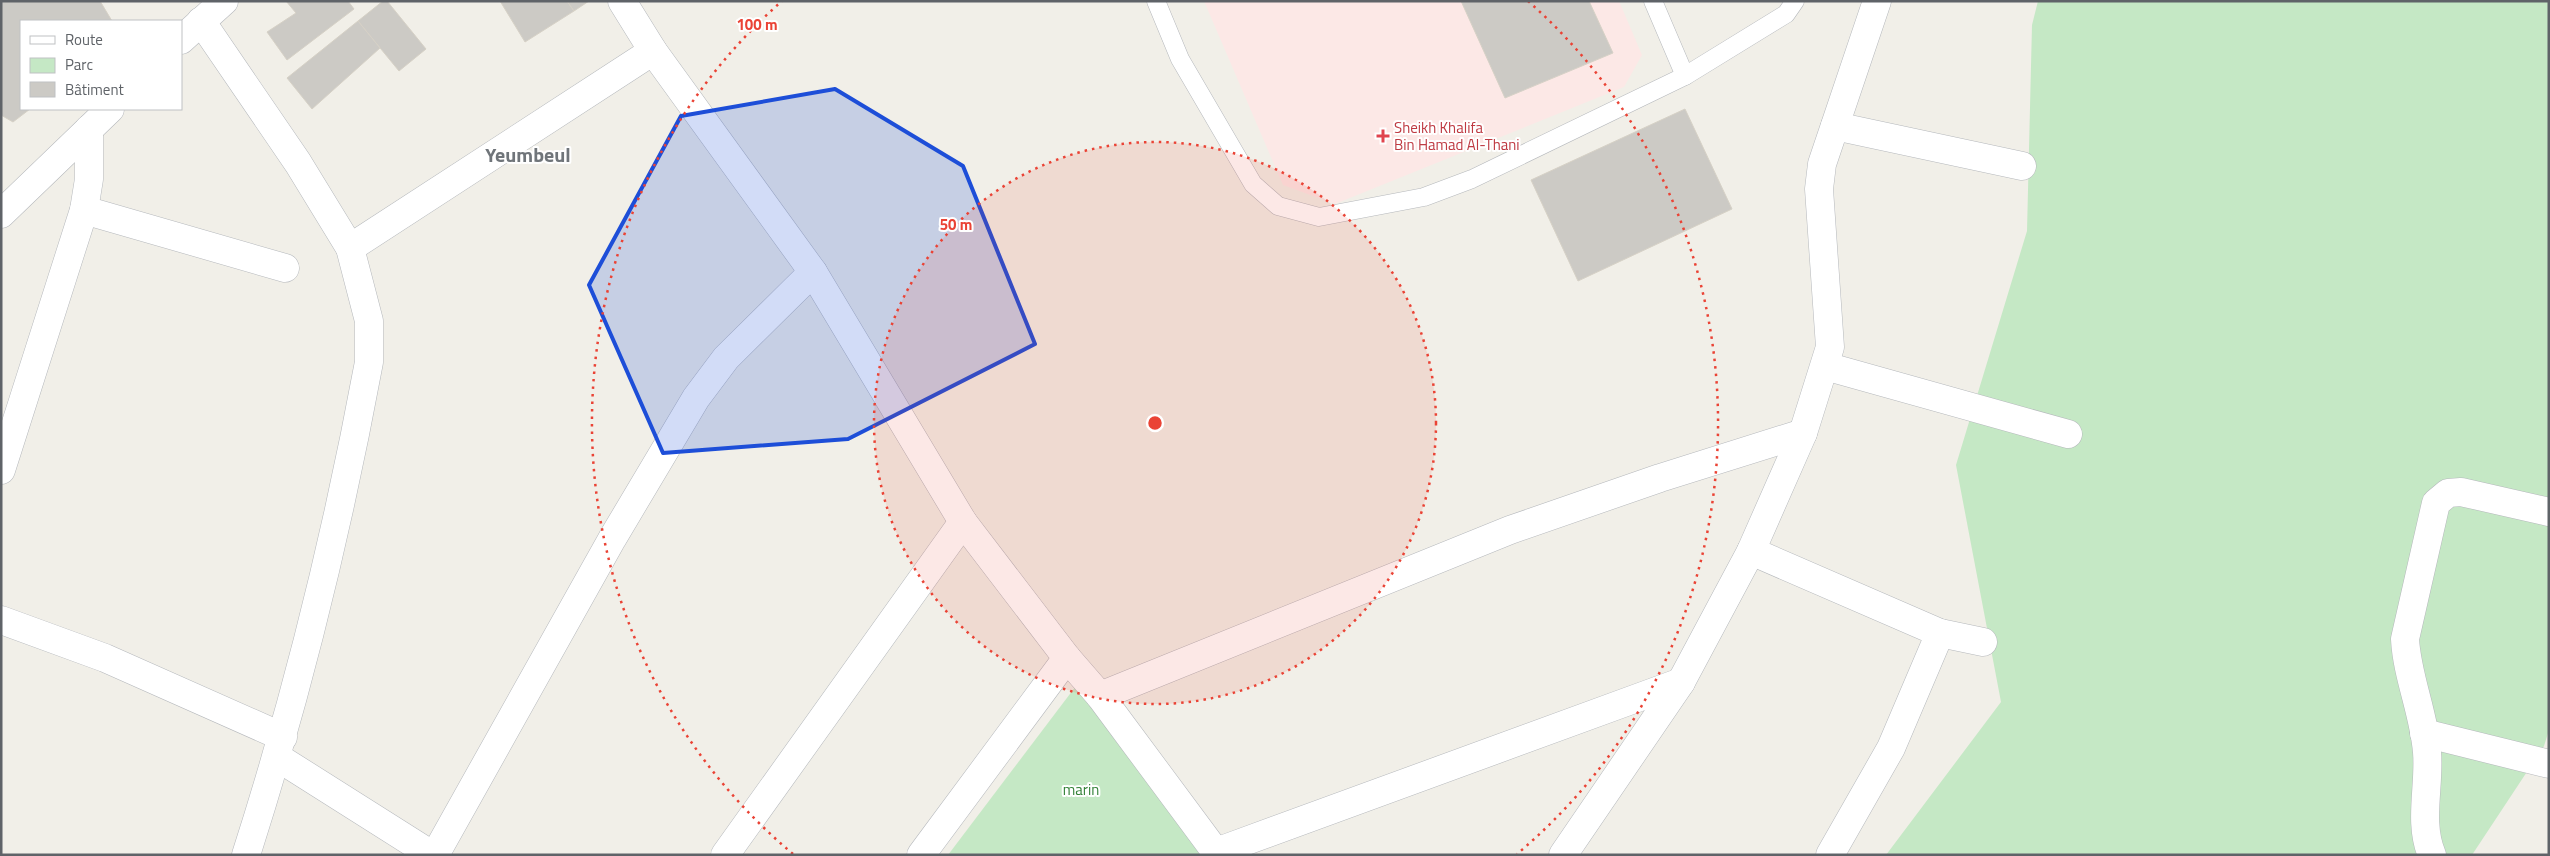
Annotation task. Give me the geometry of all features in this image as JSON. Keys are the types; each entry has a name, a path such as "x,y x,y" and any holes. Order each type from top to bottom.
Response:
{"street":[{"path":"182,39 224,1"},
{"path":"622,1 654,52 813,272 963,522 1067,658 1100,696 1217,853 1681,682"},
{"path":"1563,855 1681,682 1751,551 1803,434 1830,347 1819,189 1822,164 1877,1"},
{"path":"201,21 298,164 350,248 369,321 369,362 308,646 280,747 246,855"},
{"path":"350,248 654,52"},
{"path":"1,214 109,110"},
{"path":"1835,126 2022,166"},
{"path":"1,470 84,210 89,179 89,129"},
{"path":"84,210 285,268"},
{"path":"1,620 105,658 280,747 433,855 612,539 696,398 726,358 813,272"},
{"path":"1825,366 2068,434"},
{"path":"1100,696 1510,530 1660,478 1803,434"},
{"path":"2432,855 2427,844 2426,831 2427,752 2406,660 2405,639 2436,503 2448,494 2461,492 2549,512"},
{"path":"725,855 963,522"},
{"path":"1751,551 1940,633 1983,642"},
{"path":"1830,855 1891,748 1940,633"},
{"path":"921,855 1067,658"},
{"path":"2424,733 2549,764"}],"lane":[{"path":"1156,1 1180,58 1253,184 1278,206 1319,217 1424,197 1472,179 1685,76 1786,14 1795,1"},
{"path":"1653,1 1685,76"}],"highlighted area":[{"path":"835,89 963,166 1035,344 848,439 663,453 589,285 681,116"}],"shaded area":[{"name":"Sheikh Khalifa Bin Hamad Al-Thani","path":"1204,1 1619,1 1642,55 1624,87 1335,204 1283,185"}],"green space":[{"path":"2038,1 2549,1 2549,730 2544,746 2472,855 1886,855 2001,702 1956,465 2027,231 2032,25"},
{"name":"marin","path":"1082,678 1209,855 948,855"}],"building":[{"path":"1,1 100,1 111,20 20,20 20,110 29,110 13,122 1,115"},
{"path":"286,1 348,1 354,9 287,60 267,32 296,13"},
{"path":"383,1 387,1 426,49 399,71 358,21"},
{"path":"500,1 567,1 574,11 525,42"},
{"path":"567,1 589,1 574,11"},
{"path":"1461,1 1589,1 1613,53 1505,98"},
{"path":"358,21 380,48 312,109 287,78"},
{"path":"1685,109 1732,209 1578,281 1531,180"}],"place":[{"name":"Sheikh Khalifa Bin Hamad Al-Thani","path":"1383,136"}],"district":[{"name":"Yeumbeul","path":"528,154"}]}
